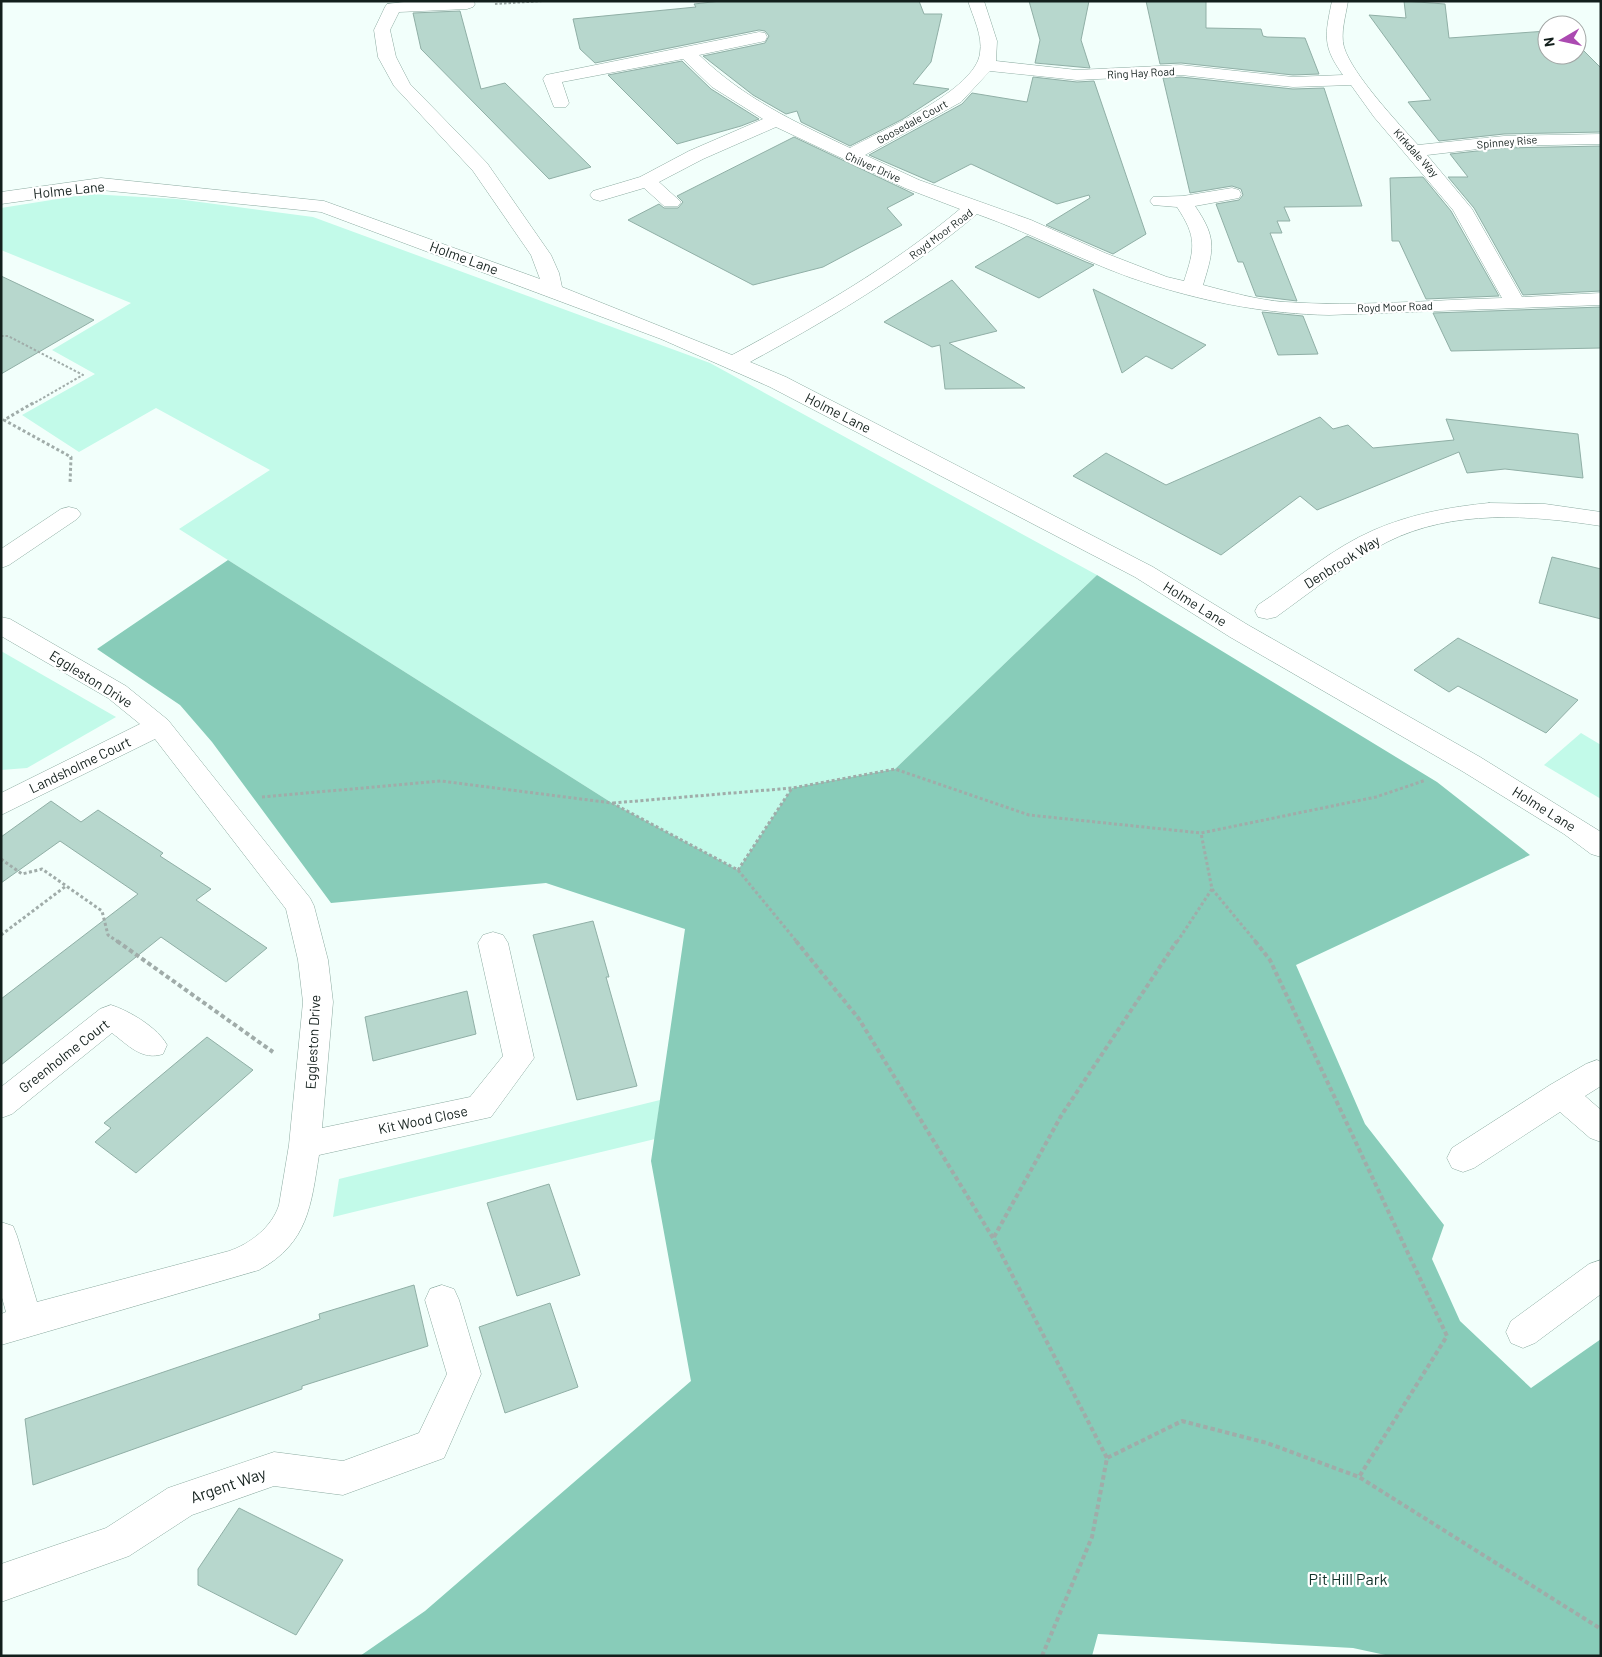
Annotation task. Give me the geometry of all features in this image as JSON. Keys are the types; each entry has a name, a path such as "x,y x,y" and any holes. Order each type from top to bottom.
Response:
{"street":[{"path":"976,1 989,40 989,53 986,65"},
{"name":"Kirkdale Way","path":"1340,1 1334,33 1335,46 1355,80 1462,209 1515,303"},
{"path":"467,4 394,4 382,30 386,57 403,86 480,168 541,254 549,273 552,290"},
{"path":"560,103 552,78 687,54 759,37"},
{"name":"Chilver Drive","path":"687,54 718,83 776,120 912,184 974,207"},
{"name":"Ring Hay Road","path":"986,65 1077,75 1181,70 1293,82 1355,80"},
{"name":"Goosedale Court","path":"850,156 955,98 986,65"},
{"path":"600,195 647,181 696,155 776,120"},
{"name":"Spinney Rise","path":"1413,151 1522,140 1601,139"},
{"path":"647,181 671,202"},
{"name":"Holme Lane","path":"1,198 101,184 324,207 552,290 734,362 778,382 1144,572 1239,632 1471,764 1574,827 1601,847"},
{"path":"1160,201 1183,202 1232,194"},
{"path":"1183,202 1204,235 1204,248 1192,289"},
{"name":"Royd Moor Road","path":"734,362 816,318 887,274 926,247 974,207 1024,224 1130,270 1192,289 1246,302 1284,308 1329,309 1515,303 1601,298"},
{"name":"Denbrook Way","path":"1267,611 1360,548 1404,527 1429,519 1456,514 1514,510 1552,512 1601,519"},
{"path":"1,560 69,514"},
{"name":"Eggleston Drive","path":"1,625 117,692 159,726 219,800 300,906 313,960 318,1002 315,1052 305,1145 295,1205 290,1221 265,1250 248,1260 229,1266 13,1326"},
{"name":"Landsholme Court","path":"1,805 159,726"},
{"name":"Kit Wood Close","path":"305,1145 480,1108 519,1058 493,943"},
{"name":"Greenholme Court","path":"1,1105 111,1017 152,1044"},
{"path":"1463,1158 1561,1094 1597,1073"},
{"path":"1561,1094 1601,1129"},
{"path":"1,1236 13,1326"},
{"path":"1524,1332 1601,1275"},
{"name":"Argent Way","path":"1,1583 116,1543 181,1501 274,1469 343,1478 431,1446 464,1374 442,1300"}],"path":[{"path":"467,4 529,4 544,1"},
{"path":"1,336 8,336 82,376 3,420"},
{"path":"3,420 71,457 69,514"},
{"path":"219,800 440,781 612,803 792,788 895,768 1029,815 1201,833 1376,797 1471,764"},
{"path":"738,870 792,788"},
{"path":"612,803 738,870 860,1019 993,1238 1107,1458 1092,1536 1042,1656"},
{"path":"1201,833 1212,890 1270,960 1447,1336 1359,1478"},
{"path":"1,859 22,874 42,869 102,911 108,936 278,1056 315,1052"},
{"path":"1,935 66,886"},
{"path":"993,1238 1061,1116 1212,890"},
{"path":"1107,1458 1182,1421 1267,1443 1359,1478 1601,1629"}],"green space":[{"path":"89,194 177,199 313,217 710,363 1097,575 895,769 792,788 738,870 612,803 179,529 270,470 156,408 79,452 22,415 95,374 52,350 131,303 1,250 1,208"},
{"name":"Pit Hill Park","path":"228,560 612,803 738,870 792,788 895,769 1097,575 1437,782 1530,855 1296,965 1365,1124 1444,1225 1432,1259 1460,1321 1531,1388 1601,1339 1601,1656 1390,1656 1353,1648 1098,1634 1092,1656 360,1656 425,1611 691,1381 651,1161 685,929 546,883 331,903 212,742 180,705 97,649"},
{"path":"1,651 116,717 27,768 1,770"},
{"path":"1581,733 1601,745 1601,799 1544,765"},
{"path":"660,1100 655,1139 333,1217 339,1179"}],"building":[{"path":"721,1 919,1 924,14 942,14 931,62 913,84 949,89 903,119 850,146 801,122 797,111 786,114 753,95 703,56 765,43 769,36 765,31 759,30 595,63 580,49 573,19 696,7 694,4"},
{"path":"1029,1 1089,1 1081,40 1090,68 1035,63 1040,40"},
{"path":"1146,1 1206,1 1206,28 1261,29 1263,36 1267,37 1305,38 1319,74 1293,75 1181,63 1160,64"},
{"path":"1404,1 1445,4 1449,38 1537,32 1537,65 1587,65 1587,54 1601,68 1601,132 1504,134 1439,141 1408,102 1431,100 1369,15 1406,18"},
{"path":"460,11 481,89 505,83 591,167 549,179 421,49 413,13"},
{"path":"682,61 711,89 759,119 677,144 608,75"},
{"path":"1033,77 1077,82 1094,81 1146,234 1113,254 1046,225 1090,198 1089,195 1057,204 971,164 934,183 869,155 962,104 972,93 1027,102"},
{"path":"1181,77 1293,89 1324,88 1362,206 1284,207 1290,221 1277,221 1282,233 1270,233 1297,301 1256,296 1243,262 1238,262 1216,204 1239,200 1243,195 1241,189 1232,186 1190,193 1163,78"},
{"path":"794,137 914,194 887,208 902,225 823,267 753,285 628,220 659,204 664,208 678,208 683,202 677,196"},
{"path":"1601,146 1601,291 1523,295 1474,208 1448,177 1468,177 1450,154 1504,148"},
{"path":"1423,177 1451,211 1499,296 1426,299 1399,241 1392,241 1390,178"},
{"path":"1027,236 1094,265 1039,298 975,267"},
{"path":"1,276 94,320 1,374"},
{"path":"952,280 997,331 949,343 1025,388 945,389 940,345 932,347 884,322"},
{"path":"1093,289 1206,345 1172,369 1146,356 1122,373"},
{"path":"1601,307 1601,348 1451,351 1433,313"},
{"path":"1262,312 1303,316 1318,354 1278,355"},
{"path":"1320,417 1333,429 1348,425 1373,448 1454,440 1446,419 1578,434 1583,478 1505,469 1467,473 1459,452 1317,510 1300,496 1221,555 1073,476 1106,453 1166,485"},
{"path":"1552,557 1601,569 1601,619 1539,603"},
{"path":"1458,638 1578,700 1546,733 1458,686 1449,692 1414,670"},
{"path":"51,801 81,822 98,810 163,853 160,856 211,889 196,900 267,948 226,982 161,937 1,1065 1,999 138,894 60,841 1,883 1,837"},
{"path":"593,921 609,977 606,977 637,1086 577,1100 533,935"},
{"path":"467,991 476,1034 373,1061 365,1017"},
{"path":"207,1037 253,1070 136,1173 95,1142 111,1128 104,1123"},
{"path":"549,1184 580,1275 517,1296 487,1203"},
{"path":"414,1285 428,1346 302,1386 302,1389 33,1485 25,1419 320,1319 319,1314"},
{"path":"550,1303 578,1387 505,1413 479,1327"},
{"path":"239,1508 343,1560 296,1635 198,1585 198,1569"}]}
